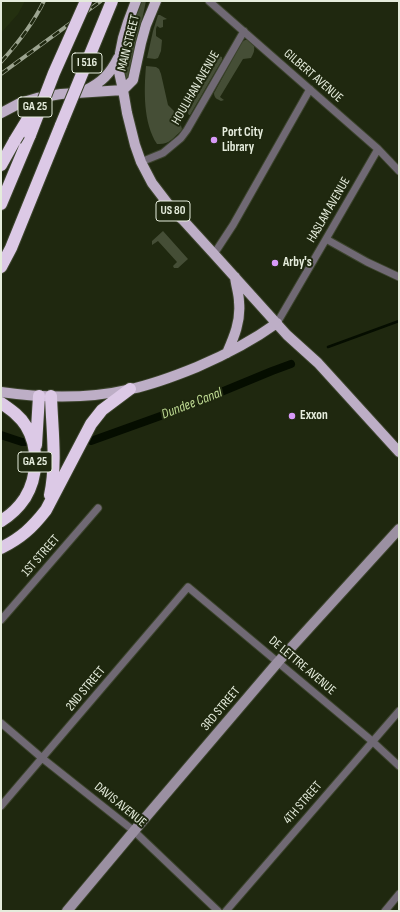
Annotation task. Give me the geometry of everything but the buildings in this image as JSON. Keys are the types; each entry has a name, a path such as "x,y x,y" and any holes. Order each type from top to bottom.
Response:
{"highway":[{"name":"I 516","path":"1,204 54,73 86,1"},
{"name":"I 516","path":"1,267 11,248 112,1"},
{"name":"GA 25","path":"1,165 54,73"},
{"path":"1,278 11,248"},
{"path":"1,548 26,533 37,522 46,510 91,424 102,410 130,390"},
{"path":"45,396 53,466 52,487 46,510"},
{"path":"35,462 45,396"},
{"name":"GA 25","path":"1,403 15,412 26,425 34,446 35,462 33,478 25,497 18,507 1,521"}],"main road":[{"name":"MAIN STREET","path":"124,90 119,72 120,53 128,22 136,1"},
{"name":"MAIN STREET","path":"1,113 37,98 80,92 124,90 134,80 146,25 156,1"},
{"path":"80,92 95,86 104,78 112,69 120,53"},
{"name":"US 80","path":"124,90 135,145 141,162 152,184 175,213 287,335 318,363 399,452"},
{"path":"227,353 236,333 240,311 235,277"},
{"path":"1,392 45,396 94,395 130,390 177,376 227,353 258,336 277,323"}],"street":[{"name":"GILBERT AVENUE","path":"209,1 378,149 399,171"},
{"name":"HOULIHAN AVENUE","path":"141,162 159,155 181,138 244,31"},
{"path":"214,254 233,225 310,89"},
{"name":"HASLAM AVENUE","path":"277,323 378,149"},
{"path":"326,239 399,278"},
{"name":"1ST STREET","path":"1,620 98,508"},
{"name":"3RD STREET","path":"67,911 278,662 399,528"},
{"name":"DE LETTRE AVENUE","path":"188,587 372,741 399,766"},
{"name":"2ND STREET","path":"1,806 188,587"},
{"name":"4TH STREET","path":"226,911 399,711"},
{"name":"DAVIS AVENUE","path":"1,723 42,758 134,831 218,911"},
{"path":"385,911 399,894"}],"shaded area":[{"path":"1,1 25,1 18,14 1,33"},
{"path":"142,1 146,1 130,77 125,81 124,77 126,76 128,45 135,18"},
{"path":"158,15 167,19 163,20 163,27 160,28 157,26 156,29 156,36 162,40 161,51 158,58 147,58 153,31"},
{"path":"248,40 254,46 253,54 251,58 243,59 220,97 224,100 221,101 215,97 214,93 242,42"},
{"path":"215,55 222,57 222,60 189,115 187,112 188,99 195,99 217,60 212,60 211,58"},
{"path":"146,66 156,67 159,69 168,105 178,115 182,129 168,142 161,144 157,144 152,136 147,116 145,96"},
{"path":"163,231 188,259 178,268 174,268 173,266 177,262 158,241 152,245 152,241"}],"waterway":[{"path":"328,347 399,321"},
{"name":"Dundee Canal","path":"91,441 180,409 291,364"},
{"name":"Dundee Canal","path":"1,435 22,442 27,442"}],"railway":[{"path":"1,62 25,33 44,1"},
{"path":"1,74 101,1"}],"place":[{"name":"Port City Library","path":"214,140"},
{"name":"Arby's","path":"275,263"},
{"name":"Exxon","path":"292,416"}]}
